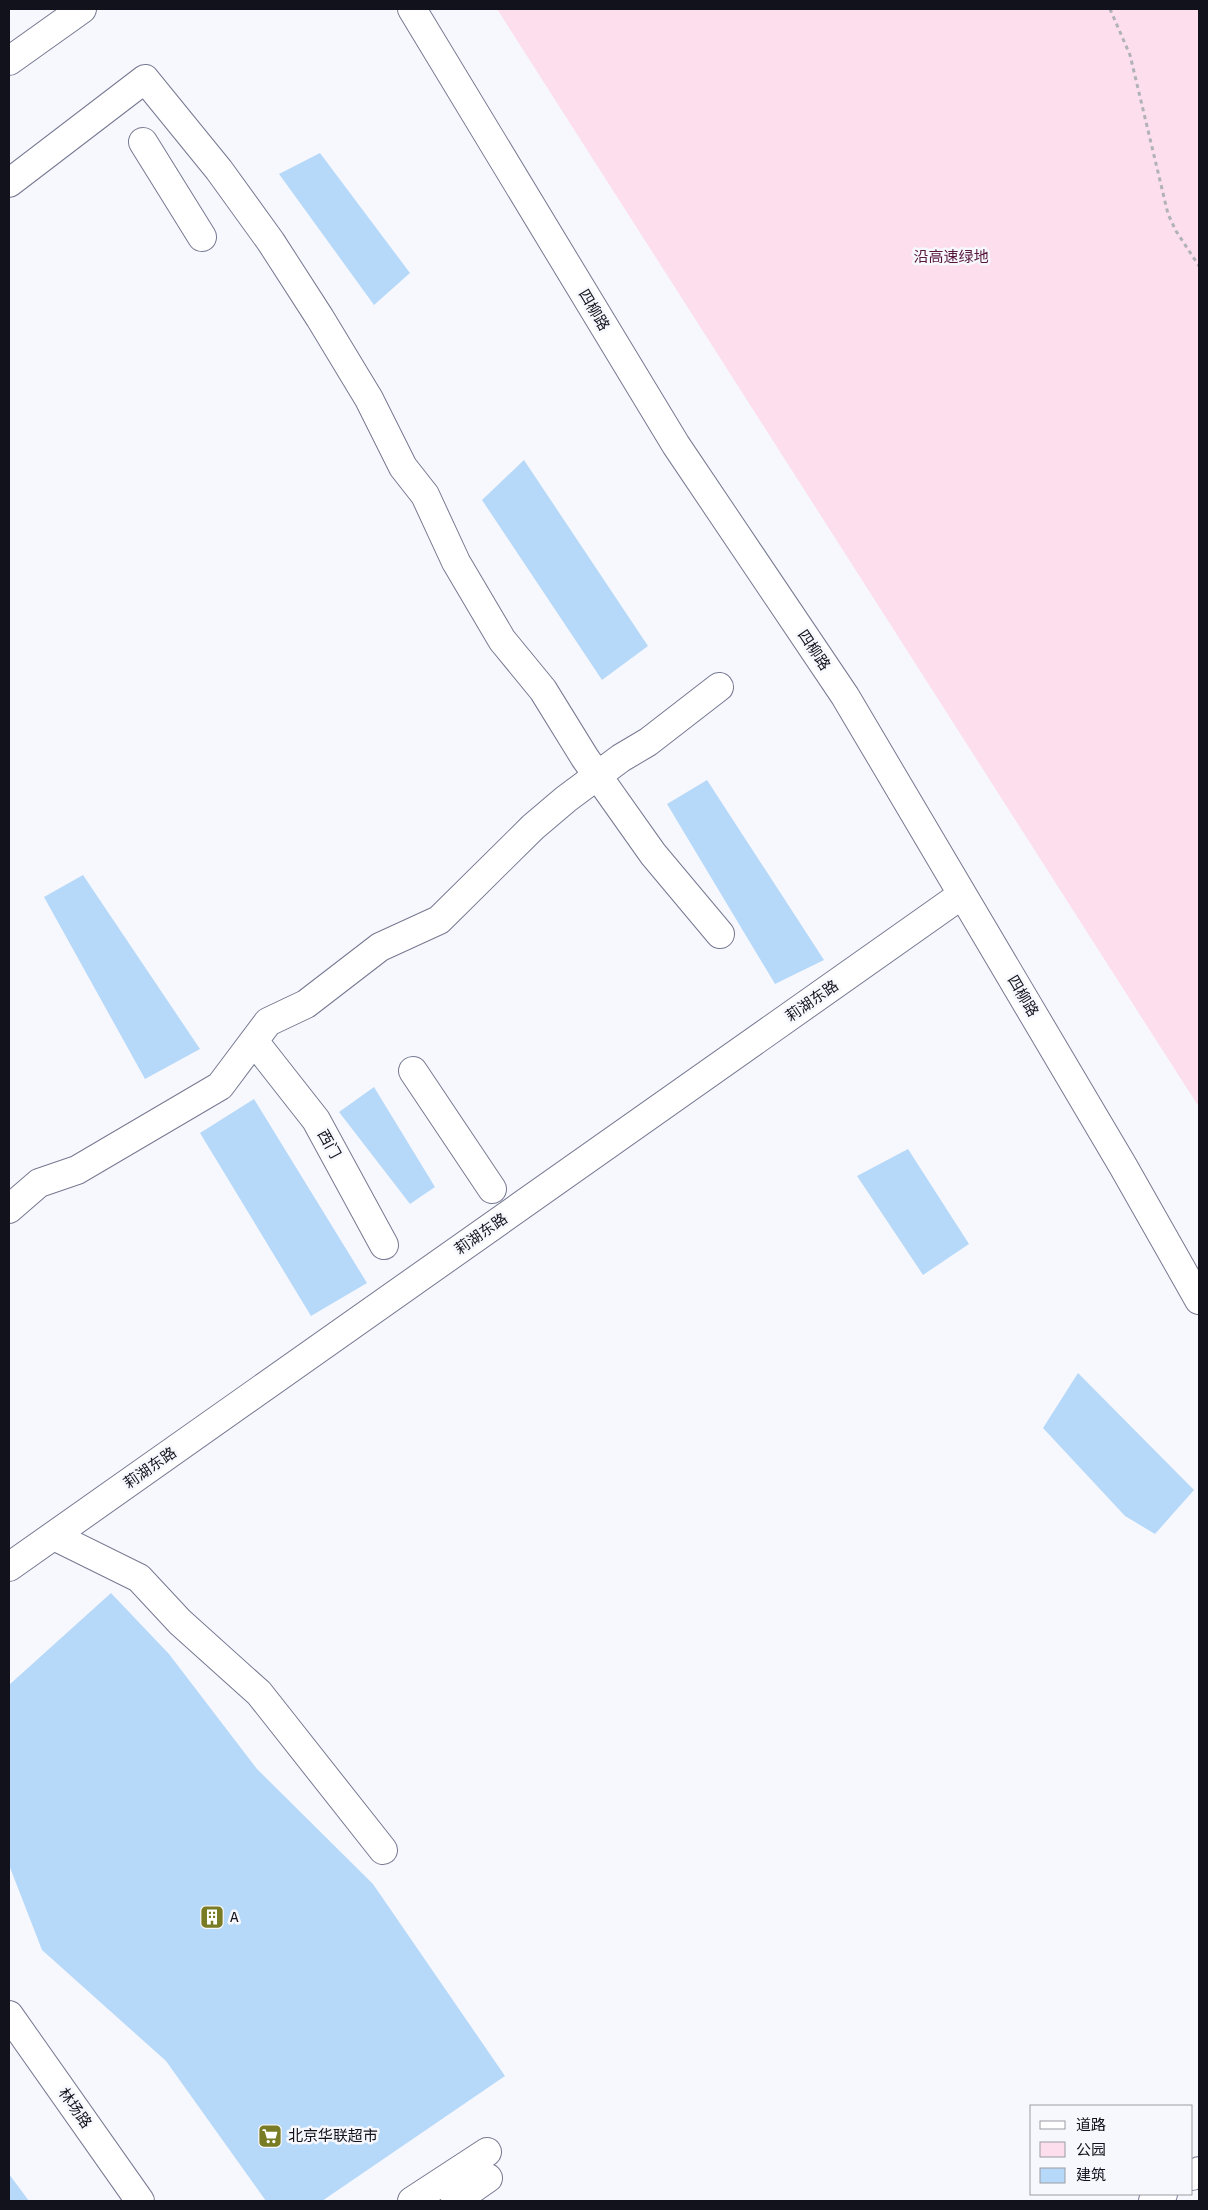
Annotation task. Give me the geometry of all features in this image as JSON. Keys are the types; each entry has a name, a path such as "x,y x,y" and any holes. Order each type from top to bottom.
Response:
{"street":[{"path":"9,61 82,9"},
{"name":"四柳路","path":"412,9 676,445 845,696 1123,1166 1199,1300"},
{"path":"9,183 145,79 219,170 271,242 320,318 369,400 403,467 425,495 456,562 502,640 543,690 585,758 653,854 720,934"},
{"path":"143,142 202,237"},
{"path":"9,1209 39,1183 77,1170 220,1086 268,1022 306,1004 380,947 439,920 533,827 566,798 621,758 648,742 719,687"},
{"name":"莉湖东路","path":"9,1567 953,901"},
{"name":"西门","path":"261,1050 316,1120 384,1245"},
{"path":"413,1071 492,1189"},
{"path":"54,1536 138,1578 180,1622 259,1693 383,1850"},
{"name":"林场路","path":"9,2015 140,2201"},
{"path":"412,2201 488,2165 456,2201"}],"path":[{"path":"1110,9 1130,55 1168,214 1176,231 1199,266"}],"green space":[{"name":"沿高速绿地","path":"497,9 1199,9 1199,1107 1163,1051"}],"building":[{"path":"320,153 410,273 374,305 279,174"},
{"path":"524,460 648,646 602,680 482,500"},
{"path":"707,780 824,960 775,984 667,804"},
{"path":"83,875 200,1049 145,1079 44,897"},
{"path":"374,1087 435,1187 410,1204 339,1112"},
{"path":"254,1099 367,1283 311,1316 200,1133"},
{"path":"908,1149 969,1244 923,1275 857,1176"},
{"path":"1078,1373 1194,1490 1155,1534 1125,1516 1043,1428"},
{"name":"A","path":"111,1593 169,1654 257,1769 373,1884 505,2076 322,2201 266,2201 166,2061 42,1950 9,1865 9,1685"},
{"path":"9,2174 29,2201 9,2201"}],"place":[{"name":"A","path":"212,1917"},
{"name":"北京华联超市","path":"270,2136"}]}
